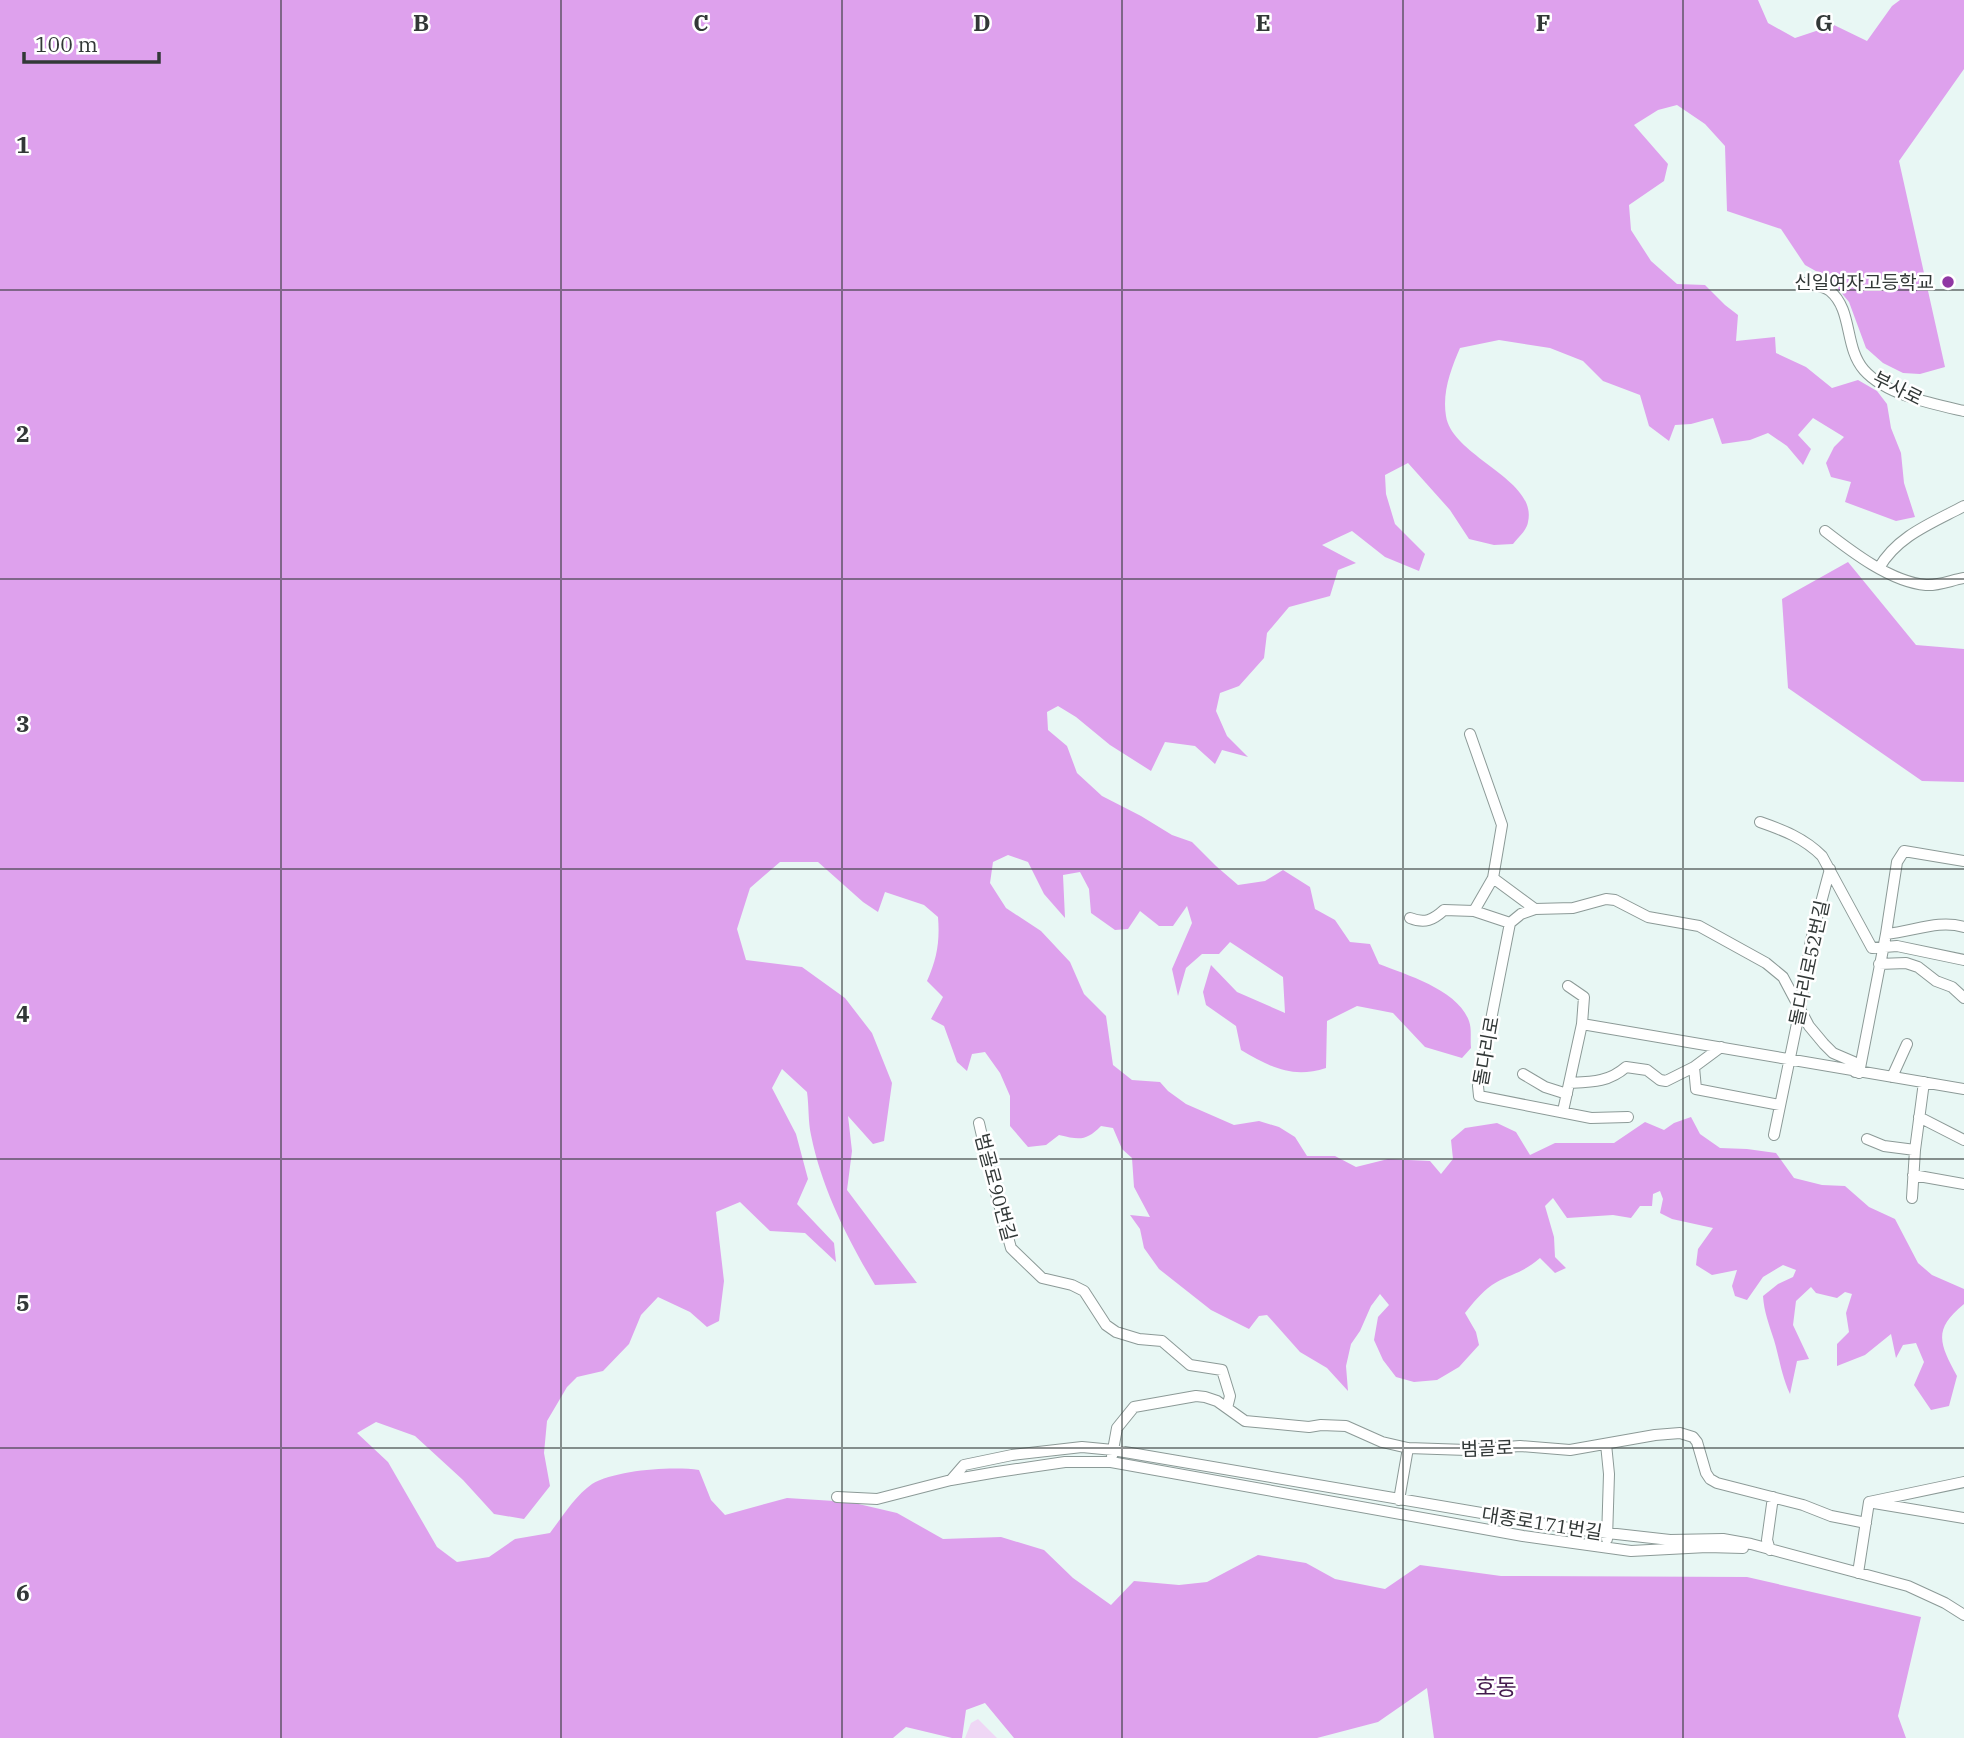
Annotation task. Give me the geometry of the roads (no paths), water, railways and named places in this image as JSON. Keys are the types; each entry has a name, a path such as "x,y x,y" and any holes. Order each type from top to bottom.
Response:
{"street":[{"name":"부사로","path":"1804,283 1828,289 1842,305 1852,352 1864,371 1885,386 1910,397 1964,411"},
{"path":"1879,568 1888,552 1905,538 1964,506"},
{"path":"1825,531 1879,568 1911,582 1928,585 1964,578"},
{"path":"1470,734 1502,825 1493,878 1474,911"},
{"path":"1760,821 1791,833 1811,845 1822,856 1872,948 1897,946 1964,960"},
{"path":"1857,1072 1886,934 1896,862 1905,851 1964,861"},
{"name":"돌다리로52번길","path":"1789,1058 1811,940 1830,869"},
{"path":"1493,878 1535,909"},
{"path":"1410,918 1419,922 1433,920 1440,906 1474,911 1510,923 1521,914 1535,909 1573,908 1606,899 1615,900 1648,917 1699,926 1766,963 1783,977 1809,1026 1833,1053 1854,1062 1857,1072"},
{"name":"돌다리로","path":"1510,923 1478,1086 1479,1096 1591,1118 1628,1117"},
{"path":"1886,934 1903,933 1942,923 1964,927"},
{"path":"1879,964 1906,963 1918,967 1936,981 1952,987 1964,998"},
{"path":"1563,1111 1582,1024 1584,997 1568,986"},
{"path":"1582,1024 1964,1089"},
{"path":"1892,1077 1907,1044"},
{"path":"1523,1074 1545,1087 1568,1088 1604,1080 1615,1077 1626,1068 1647,1070 1660,1080 1666,1081 1694,1067 1721,1047"},
{"path":"1774,1135 1789,1058"},
{"path":"1694,1067 1696,1089 1780,1105"},
{"path":"1912,1198 1924,1083"},
{"path":"1919,1117 1964,1140"},
{"name":"범골로90번길","path":"979,1123 1012,1248 1042,1278 1072,1285 1084,1291 1106,1325 1116,1332 1139,1339 1162,1341 1190,1365 1222,1370 1230,1396 1227,1408"},
{"path":"1867,1139 1884,1146 1915,1150"},
{"path":"1913,1175 1964,1184"},
{"name":"범골로","path":"1112,1456 1117,1428 1133,1406 1196,1396 1217,1401 1245,1421 1308,1427 1346,1426 1382,1442 1408,1448 1467,1450 1511,1446 1560,1450 1655,1435 1687,1435 1697,1442 1706,1473 1717,1483 1803,1505 1831,1516 1866,1523"},
{"path":"1606,1444 1609,1474 1606,1548"},
{"name":"대종로171번길","path":"837,1497 877,1499 951,1480 964,1465 1012,1455 1082,1447 1112,1456 1607,1533 1670,1540 1723,1539 1908,1586 1945,1602 1964,1615"},
{"path":"1399,1500 1408,1448"},
{"path":"1112,1456 1497,1531 1630,1551 1707,1547 1770,1550 1767,1540 1773,1497"},
{"path":"1869,1502 1964,1482"},
{"path":"1869,1502 1964,1518"},
{"path":"1858,1573 1869,1502"}],"place":[{"name":"신일여자고등학교","path":"1948,282"}],"district":[{"name":"호동","path":"1496,1686"}]}
